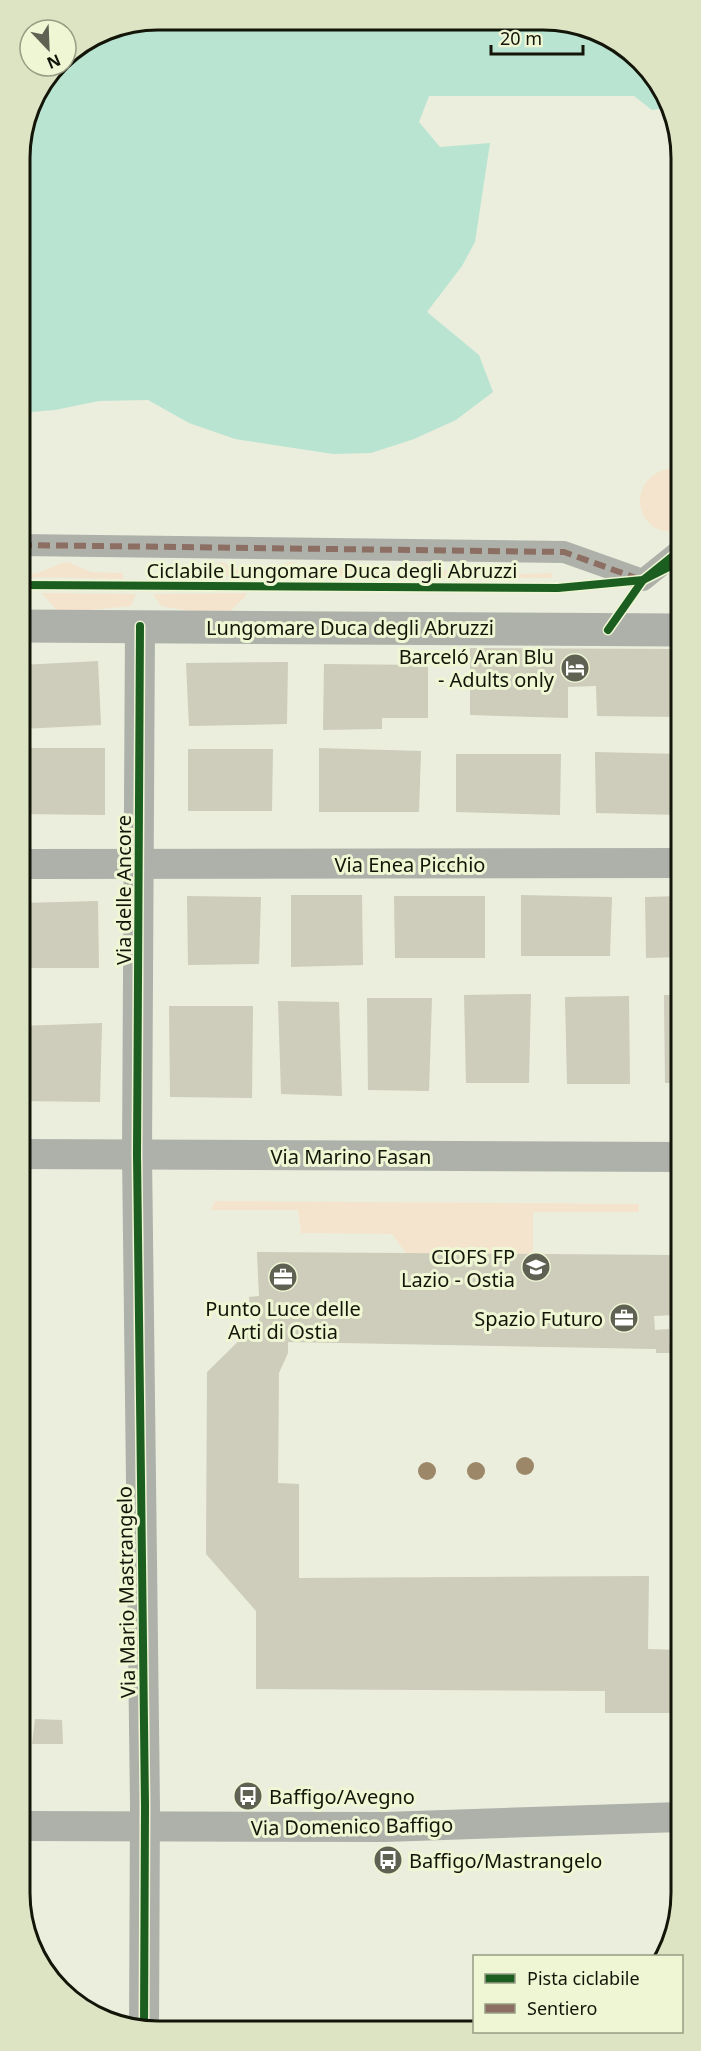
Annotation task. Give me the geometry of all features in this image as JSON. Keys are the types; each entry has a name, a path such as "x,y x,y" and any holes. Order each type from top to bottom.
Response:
{"street":[{"path":"30,545 564,552 643,580 671,557"},
{"name":"Lungomare Duca degli Abruzzi","path":"30,626 671,630"},
{"name":"Via delle Ancore","path":"137,1155 140,626"},
{"name":"Via Enea Picchio","path":"30,864 671,863"},
{"name":"Via Marino Fasan","path":"30,1154 671,1157"},
{"name":"Via Mario Mastrangelo","path":"137,1155 145,1828 144,2020"},
{"name":"Via Domenico Baffigo","path":"30,1826 385,1827 671,1817"}],"shaded area":[{"path":"150,30 551,30 568,32 607,47 621,56 645,80 654,94 661,109 652,110 634,96 429,96 419,122 440,147 490,143 475,242 462,266 427,312 479,355 493,392 456,420 414,439 371,453 333,454 235,439 189,423 148,400 99,401 55,410 30,412 30,150 34,125 43,101 56,80 58,78 78,78 78,59 101,43 133,32"},
{"path":"666,469 671,469 671,531 664,531 653,526 645,518 641,508 640,496 644,485 653,476"},
{"path":"68,562 91,572 123,573 123,579 30,577 30,574 38,573"},
{"path":"222,562 245,573 256,574 290,562 321,574 356,563 388,576 398,575 409,567 426,563 456,575 494,564 501,564 517,574 553,573 552,578 255,576 165,579 166,575 193,573"},
{"path":"42,593 136,594 131,606 91,610 63,618"},
{"path":"246,593 245,597 224,617 161,606 153,594"},
{"path":"215,1201 639,1204 639,1212 533,1212 533,1254 406,1253 392,1234 301,1233 298,1210 210,1210"}],"building":[{"name":"Barceló Aran Blu - Adults only","path":"470,648 671,649 671,717 597,716 596,686 568,687 568,718 470,715"},
{"path":"98,661 101,725 30,729 30,665"},
{"path":"288,662 287,724 189,726 186,663"},
{"path":"324,664 428,665 428,718 382,718 382,729 323,730"},
{"path":"30,748 105,748 105,815 30,814"},
{"path":"319,748 421,751 419,812 319,812"},
{"path":"188,749 273,749 272,811 188,811"},
{"path":"595,752 671,754 671,815 596,813"},
{"path":"456,754 561,754 560,815 456,812"},
{"path":"291,895 362,895 363,965 291,967"},
{"path":"521,895 612,897 610,956 521,956"},
{"path":"187,896 261,897 259,964 188,965"},
{"path":"394,896 485,896 485,958 395,958"},
{"path":"671,896 671,957 646,958 645,897"},
{"path":"98,901 99,968 30,968 30,903"},
{"path":"531,994 529,1083 466,1083 464,995"},
{"path":"664,995 671,995 671,1083 665,1083"},
{"path":"629,996 630,1084 567,1084 565,997"},
{"path":"367,998 432,998 429,1091 368,1090"},
{"path":"278,1001 339,1002 342,1096 281,1094"},
{"path":"169,1006 253,1006 252,1098 170,1097"},
{"path":"102,1023 100,1102 30,1101 30,1026"},
{"path":"257,1252 671,1255 671,1315 654,1316 655,1330 669,1329 670,1353 656,1353 656,1349 288,1342 288,1353 279,1373 278,1483 299,1484 299,1578 649,1576 648,1649 671,1650 671,1713 605,1713 605,1691 256,1689 256,1611 206,1554 207,1372 259,1321 259,1309 250,1310 249,1297 259,1296"},
{"path":"35,1719 62,1720 63,1744 32,1744"}],"marked path":[{"path":"30,545 564,552 636,578"}],"cycle path":[{"path":"608,630 643,580 671,557"},
{"name":"Ciclabile Lungomare Duca degli Abruzzi","path":"30,585 558,588 643,580 671,566"},
{"path":"140,626 137,1155 145,1806 144,2020"}],"place":[{"name":"Barceló Aran Blu - Adults only","path":"575,668"},
{"name":"CIOFS FP Lazio - Ostia","path":"536,1267"},
{"name":"Punto Luce delle Arti di Ostia","path":"283,1277"},
{"name":"Spazio Futuro","path":"624,1318"},
{"name":"Baffigo/Avegno","path":"248,1796"},
{"name":"Baffigo/Mastrangelo","path":"388,1860"}]}
